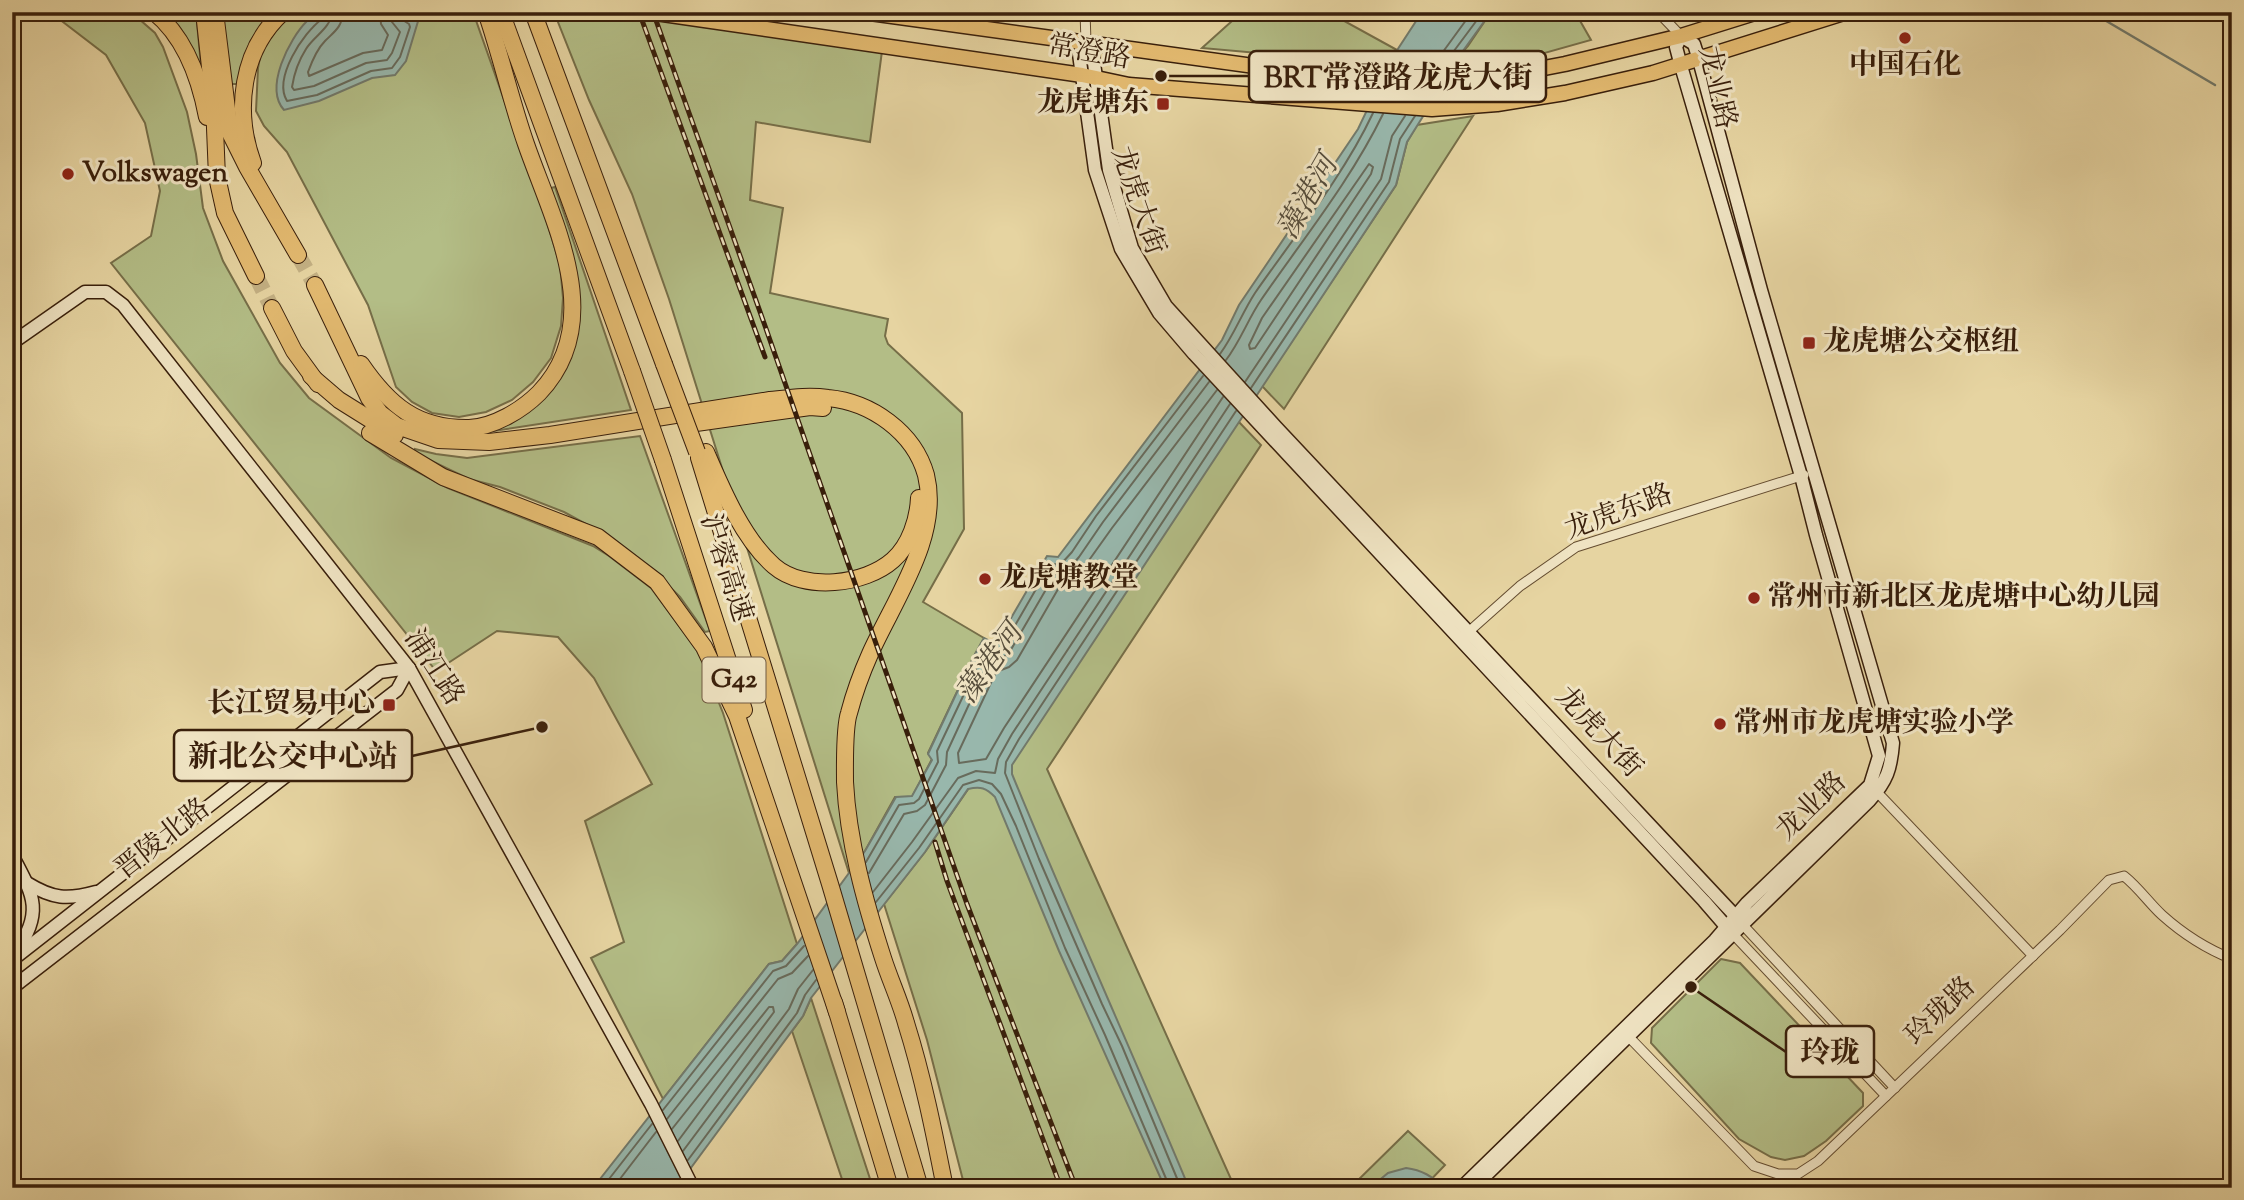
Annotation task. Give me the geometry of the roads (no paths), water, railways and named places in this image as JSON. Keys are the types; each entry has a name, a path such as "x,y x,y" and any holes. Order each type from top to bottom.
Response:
{"highway":[{"path":"155,12 166,21 185,49 195,75 205,107 225,213 256,276"},
{"path":"204,12 214,104 217,177"},
{"path":"215,12 230,133 298,255"},
{"path":"267,201 250,156 243,120 243,86 252,54 274,20 283,12"},
{"name":"沪蓉高速","path":"533,12 701,452 920,1188"},
{"path":"331,318 376,387 407,413 430,424 457,428 475,427 510,414 526,405 542,390 562,359 573,321 571,279 552,211 525,143 496,19"},
{"name":"沪蓉高速","path":"496,19 632,371 663,460 801,902"},
{"path":"315,285 369,398 380,413 397,426 438,440 489,442 550,435 805,396 831,398 863,407 889,421 911,443 926,476 928,517 917,555 869,656 848,716 845,781 854,851 883,956 906,1020 925,1088 944,1188"},
{"path":"272,308 294,351 311,376 334,403 365,430 443,477 598,537 657,582 704,647 737,716 801,902 890,1188"},
{"path":"311,376 339,400 392,433 417,444 462,452 553,443 810,407 857,415 892,436 907,454 919,493 918,512 912,533 895,558 877,571 846,581 808,582 775,567 754,543 701,452"}],"main road":[{"name":"常澄路","path":"649,12 705,16 1088,76 1129,85 1432,109 1497,104 1565,93 1681,66 1847,12"},
{"name":"常澄路","path":"863,12 1297,72 1377,79 1447,80 1516,74 1565,64 1682,36 1758,12"}],"street":[{"path":"1085,12 1086,42"},
{"path":"1658,12 1682,36"},
{"name":"龙业路","path":"1473,1188 1503,1153 1873,789 1891,769 1893,743 1761,290 1699,60 1694,44 1682,36 1676,47 1681,66 1801,476 1879,756 1873,789"},
{"name":"龙虎大街","path":"1086,42 1079,54 1088,76 1096,170 1121,249 1159,313 1197,349 1465,635 1734,925 1886,1096"},
{"name":"浦江路","path":"12,343 85,292 106,292 123,305 409,668 651,1104 691,1183"},
{"name":"龙虎东路","path":"1465,635 1520,586 1576,547 1815,473"},
{"name":"晋陵北路","path":"12,959 380,671 409,668"},
{"name":"晋陵北路","path":"12,988 397,690 409,668"},
{"path":"1873,789 2033,956"},
{"path":"12,855 27,883 34,904 32,926 12,959"},
{"name":"玲珑路","path":"1624,1033 1754,1166 1778,1174 1798,1174 1818,1161 2109,880 2124,876 2138,887 2161,914 2188,935 2232,958"},
{"path":"27,883 43,893 60,898 82,896 102,890"},
{"name":"龙虎大街","path":"1734,925 1895,1088"},
{"path":"1450,1188 1503,1153"},
{"path":"1480,1188 1503,1153"},
{"name":"龙业路","path":"1461,1188 1503,1153"}],"water":[{"path":"321,12 389,12 419,18 406,61 395,75 372,78 319,101 284,110 277,89 281,64 300,29"},
{"name":"藻港河","path":"1422,12 1491,12 1442,80 1407,142 1396,185 1012,765 1012,774 1189,1188 1165,1188 1059,951 995,797 986,790 976,788 968,789 925,852 811,998 803,1016 676,1188 593,1188 769,964 782,961 797,944 865,851 896,797 912,796 932,760 928,754 984,638 996,644 1047,556 1058,557 1222,340 1239,305 1358,129 1392,58"},
{"path":"1406,1168 1426,1174 1444,1188 1414,1188 1410,1185 1370,1188 1388,1173"}],"waterway":[{"path":"2091,12 2215,85"}],"tunnel":[{"path":"298,255 315,285"},
{"path":"256,276 272,308"}],"railway":[{"path":"639,12 765,357"},
{"path":"653,12 967,904 1076,1188"},
{"path":"935,842 1061,1188"}],"place":[{"name":"中国石化","path":"1905,38"},
{"name":"BRT常澄路龙虎大街","path":"1161,76"},
{"name":"龙虎塘东","path":"1163,104"},
{"name":"Volkswagen","path":"68,174"},
{"name":"龙虎塘公交枢纽","path":"1809,343"},
{"name":"龙虎塘教堂","path":"985,579"},
{"name":"常州市新北区龙虎塘中心幼儿园","path":"1754,598"},
{"name":"长江贸易中心","path":"389,705"},
{"name":"常州市龙虎塘实验小学","path":"1720,724"},
{"name":"新北公交中心站","path":"542,727"},
{"name":"玲珑","path":"1691,987"}]}
